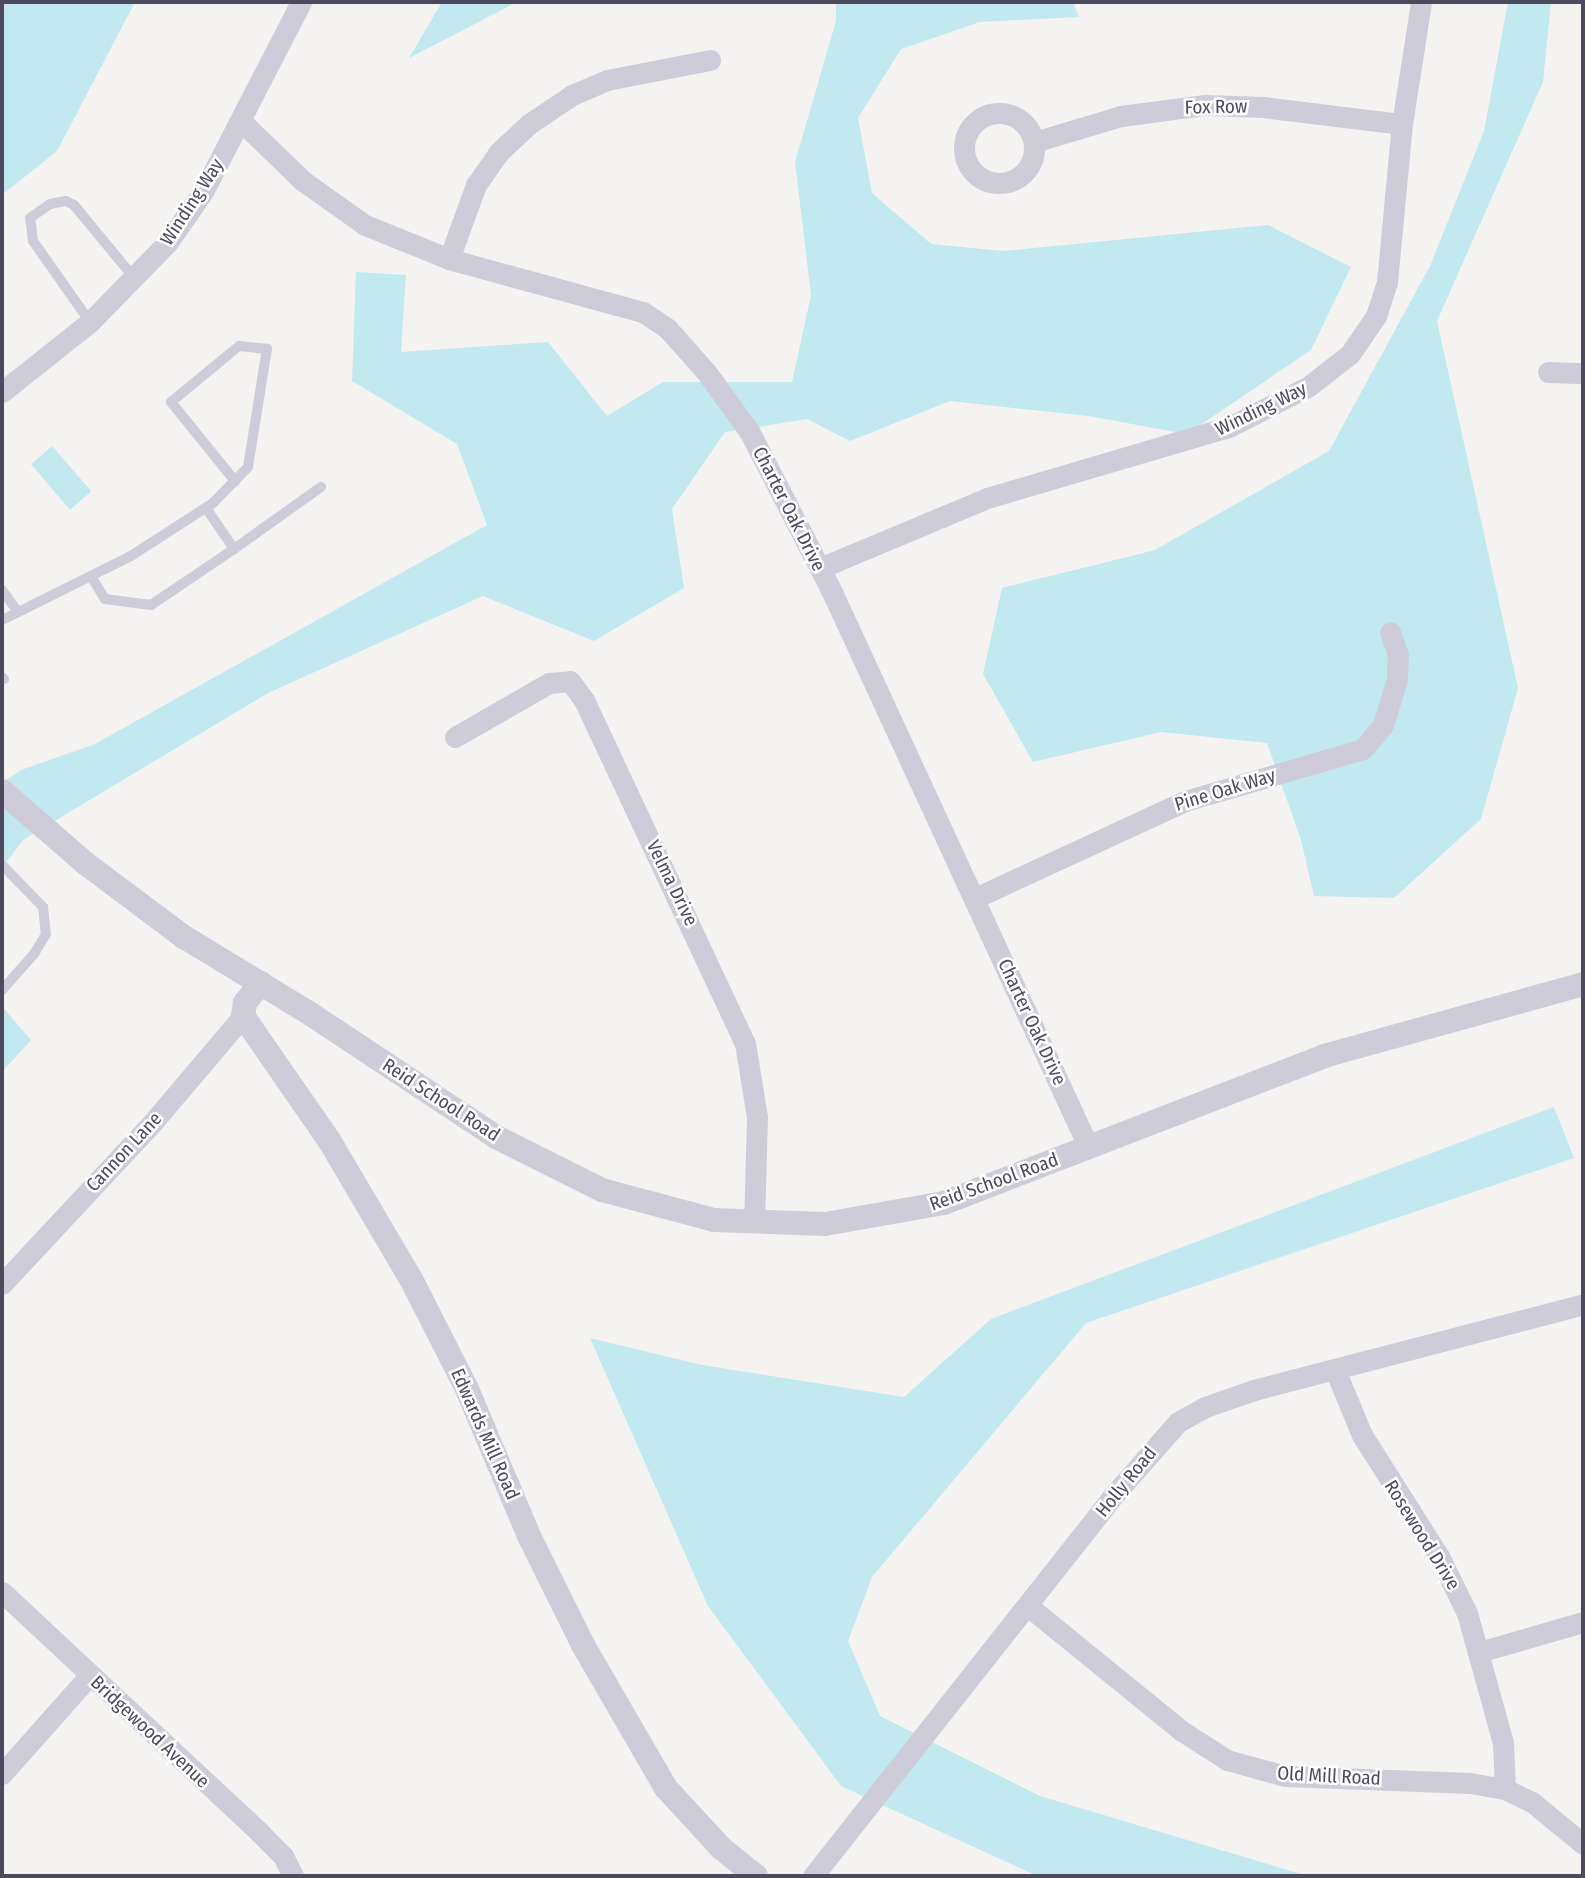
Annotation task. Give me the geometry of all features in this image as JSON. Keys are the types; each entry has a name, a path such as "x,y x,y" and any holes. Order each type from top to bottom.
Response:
{"street":[{"name":"Winding Way","path":"2,392 90,322 135,279 188,215 242,121 301,2"},
{"name":"Winding Way","path":"820,568 988,498 1229,427 1283,402 1333,369 1364,337 1384,295 1402,124 1421,2"},
{"path":"449,259 476,185 498,153 529,124 572,95 607,80 710,60"},
{"name":"Fox Row","path":"1034,142 1121,116 1205,105 1263,107 1402,124"},
{"name":"Charter Oak Drive","path":"242,121 303,181 341,211 387,236 449,259 622,303 668,329 749,432 820,568 1088,1146"},
{"path":"1548,372 1583,373"},
{"name":"Pine Oak Way","path":"975,898 1185,801 1363,749 1383,725 1397,680 1398,655 1390,632"},
{"name":"Velma Drive","path":"455,737 549,683 570,681 584,700 745,1043 757,1117 754,1222"},
{"name":"Reid School Road","path":"2,791 85,863 184,937 261,983 495,1138 551,1169 651,1206 714,1220 825,1224 907,1212 979,1191 1088,1146 1324,1056 1583,984"},
{"path":"243,1016 245,1003 261,983"},
{"name":"Cannon Lane","path":"2,1284 153,1122 243,1016"},
{"name":"Edwards Mill Road","path":"243,1016 329,1140 411,1279 467,1389 554,1590 642,1751 692,1819 755,1876"},
{"name":"Holly Road","path":"813,1876 1111,1498 1178,1422 1205,1406 1254,1390 1583,1304"},
{"name":"Rosewood Drive","path":"1335,1370 1362,1435 1454,1583 1479,1652 1503,1743 1505,1789"},
{"name":"Bridgewood Avenue","path":"2,1592 260,1833 283,1856 293,1876"},
{"name":"Old Mill Road","path":"1028,1606 1182,1731 1238,1764 1285,1776 1470,1783 1505,1789 1532,1802 1583,1844"},
{"path":"1479,1652 1583,1622"},
{"path":"2,1774 89,1676"}],"lane":[{"path":"90,322 33,241 30,218 50,204 66,201 74,205 135,279"},
{"path":"2,620 91,576 206,508 234,481 248,467 267,349 239,346 171,402 234,481"},
{"path":"91,576 105,599 151,605 234,550 321,487"},
{"path":"206,508 234,550"},
{"path":"2,590 18,612"},
{"path":"2,865 44,907 46,933 34,954 2,990"}],"shaded area":[{"path":"2,2 135,2 57,151 2,195"},
{"path":"442,2 517,2 409,58"},
{"path":"836,2 1073,2 1079,17 980,22 901,49 858,118 872,193 931,244 1003,251 1268,225 1351,267 1311,350 1187,434 1088,416 950,401 850,441 807,419 725,432 672,509 684,588 594,641 483,596 268,693 23,840 2,868 2,783 21,770 95,744 487,525 457,444 352,381 356,272 406,275 401,352 548,342 607,416 663,382 792,382 811,295 795,162 836,21"},
{"path":"1508,2 1551,2 1543,82 1437,321 1518,688 1481,819 1394,898 1314,896 1301,840 1267,743 1161,732 1033,762 983,674 1002,588 1155,550 1329,451 1430,266 1484,131"},
{"path":"52,446 91,491 70,510 31,464"},
{"path":"2,1006 31,1040 2,1072"},
{"path":"1554,1107 1574,1158 1086,1323 872,1577 848,1641 880,1716 1040,1796 1308,1876 1037,1876 841,1786 708,1606 590,1338 702,1365 904,1397 991,1319"}]}
